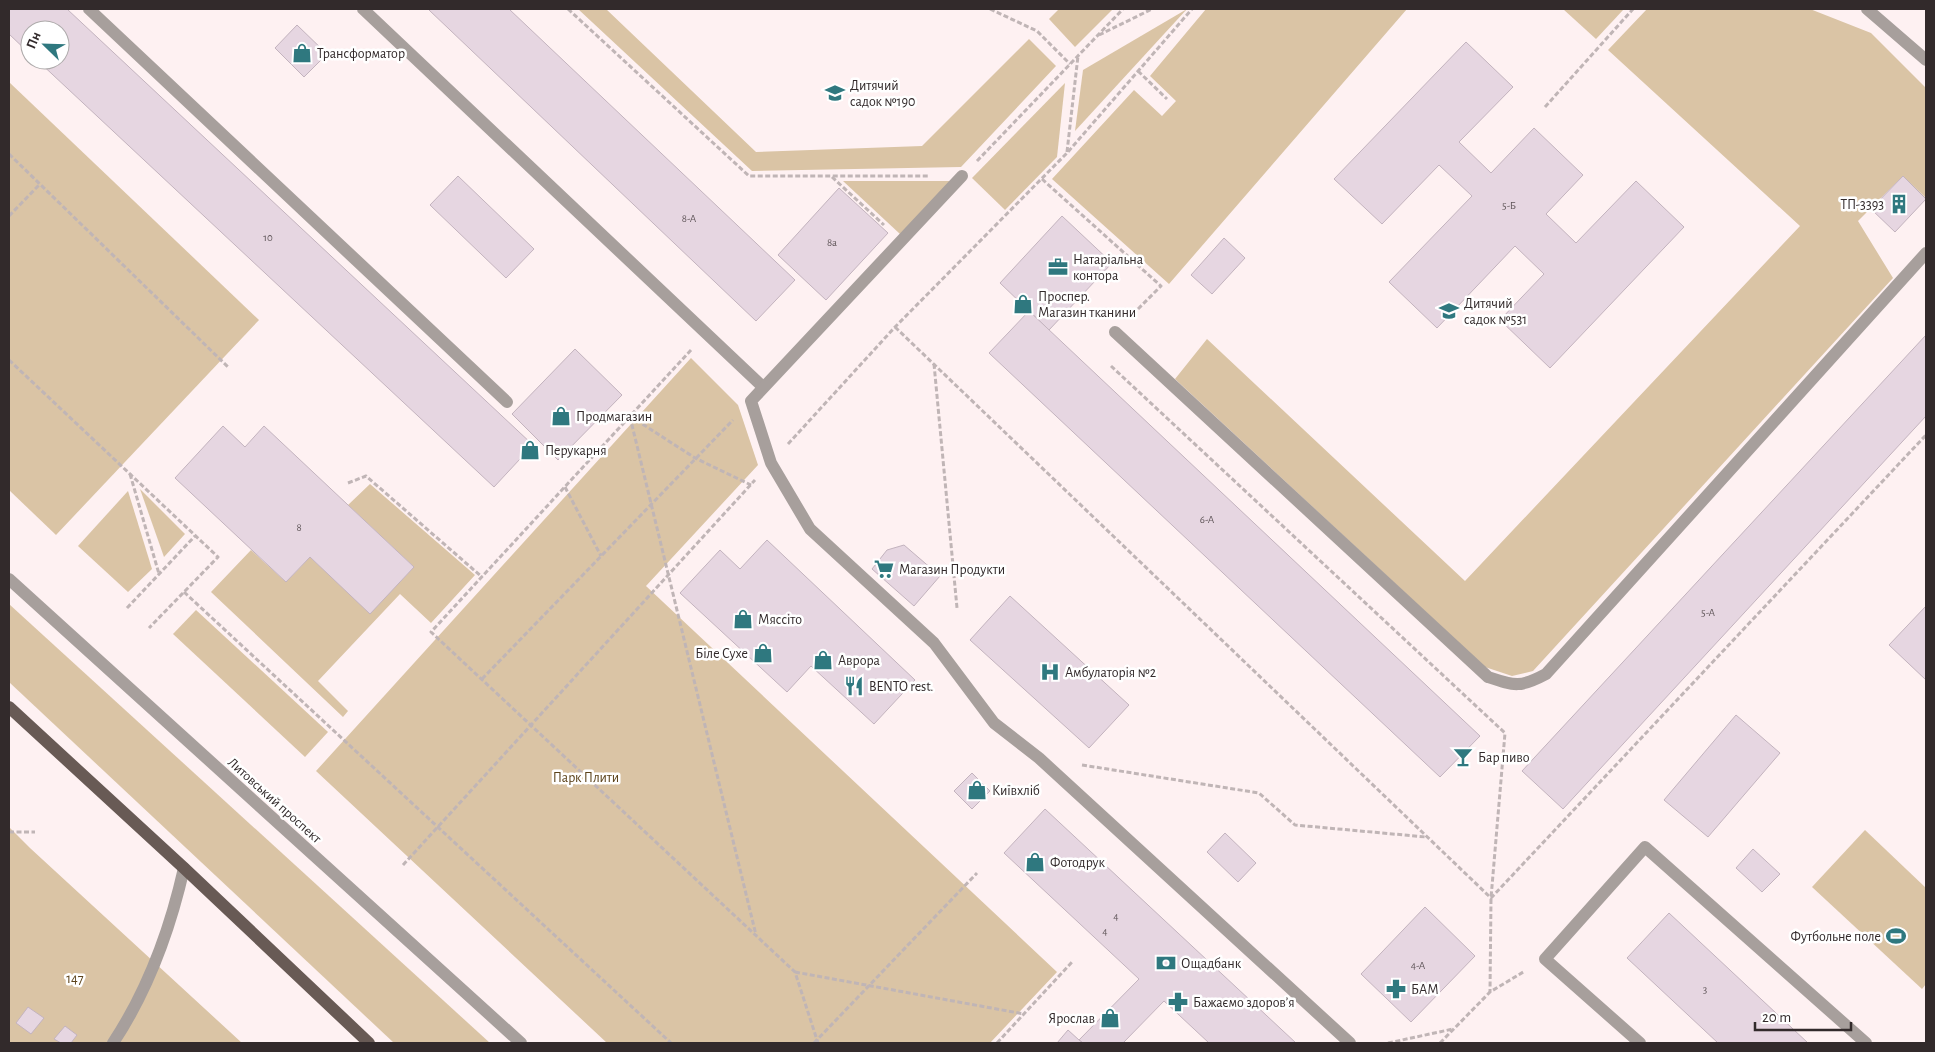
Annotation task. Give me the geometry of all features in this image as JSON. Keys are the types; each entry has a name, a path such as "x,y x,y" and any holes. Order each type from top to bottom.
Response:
{"main road":[{"path":"9,707 184,868 369,1043"}],"street":[{"path":"89,9 507,402"},
{"path":"363,9 763,387"},
{"path":"1867,9 1926,60"},
{"path":"962,176 751,401 771,463 810,529 934,643 994,723 1039,758 1350,1043"},
{"path":"1115,332 1488,677 1510,684 1528,683 1546,674 1926,253"},
{"name":"Литовський проспект","path":"9,579 521,1043"},
{"path":"1640,1043 1545,959 1645,847 1866,1043"},
{"path":"113,1043 139,997 166,936 184,868"}],"path":[{"path":"568,9 749,176 962,176 1123,9"},
{"path":"990,9 1037,31 1070,64"},
{"path":"1096,36 1152,9"},
{"path":"403,865 896,327 1067,152 1192,9"},
{"path":"1545,107 1633,9"},
{"path":"1067,152 1078,55"},
{"path":"1138,71 1167,99"},
{"path":"9,154 228,367"},
{"path":"831,176 901,241"},
{"path":"1042,179 1161,286 1115,332"},
{"path":"9,216 40,184"},
{"path":"896,327 1491,898"},
{"path":"707,333 431,632 795,972 816,1042 977,873"},
{"path":"9,360 218,557 149,628"},
{"path":"934,363 957,608"},
{"path":"1111,366 1505,733 1491,898 1490,992"},
{"path":"482,679 751,401"},
{"path":"630,416 695,458 751,485"},
{"path":"630,416 756,936"},
{"path":"1491,898 1926,436"},
{"path":"130,474 159,574"},
{"path":"348,483 366,476 482,576"},
{"path":"565,487 601,556"},
{"path":"127,608 195,536"},
{"path":"184,592 672,1043"},
{"path":"1078,764 1259,793 1296,825 1427,837"},
{"path":"9,832 35,832"},
{"path":"1440,1043 1490,992 1545,959"},
{"path":"997,1043 1073,961"},
{"path":"795,972 1024,1014"},
{"path":"1388,1043 1454,1029"}],"green space":[{"path":"578,9 606,9 756,152 922,146 1029,39 1056,66 961,167 752,171"},
{"path":"1059,9 1113,9 1075,47 1049,19"},
{"path":"1187,9 1075,131 1083,70"},
{"path":"1206,9 1407,9 1169,284 1052,179 1134,90 1162,116 1176,101 1150,76"},
{"path":"1563,9 1624,9 1596,39"},
{"path":"1647,9 1810,9 1871,33 1926,88 1926,198 1903,176 1858,221 1893,278 1533,671 1512,676 1485,667 1175,379 1207,339 1465,581 1800,226 1608,50"},
{"path":"9,82 259,320 56,535 9,490"},
{"path":"1065,83 1057,157 1005,210 972,178"},
{"path":"843,181 954,181 900,234"},
{"name":"Парк Плити","path":"691,358 738,405 758,465 646,586 1057,972 990,1043 607,1043 316,771"},
{"path":"370,484 475,575 431,623 400,594 318,681 348,711 343,717 211,592 251,550 286,582 310,557 370,613 414,567 348,505"},
{"path":"140,489 185,534 164,557"},
{"path":"128,491 152,569 128,592 78,546"},
{"path":"9,604 490,1043 394,1043 9,682"},
{"path":"196,610 328,732 305,757 173,634"},
{"name":"147","path":"9,827 30,848 242,1043 9,1043"},
{"name":"Футбольне поле","path":"1865,830 1926,888 1926,984 1922,989 1812,887"}],"building":[{"path":"9,9 67,9 533,445 494,487 48,70 70,70 70,20 20,20 20,44 9,34"},
{"path":"430,9 509,9 795,280 756,321"},
{"path":"297,25 327,54 304,77 275,48"},
{"path":"1466,42 1513,87 1459,142 1491,173 1534,128 1583,175 1546,214 1576,243 1636,181 1684,227 1550,368 1500,320 1544,274 1515,246 1437,328 1389,282 1472,196 1439,165 1382,224 1334,179"},
{"path":"458,176 534,249 506,278 430,205"},
{"name":"ТП-3393","path":"1903,176 1926,199 1895,232 1871,209"},
{"path":"839,188 888,233 826,300 778,255"},
{"path":"1062,216 1112,263 1049,330 1000,283"},
{"path":"1224,238 1245,258 1212,294 1191,275"},
{"path":"1029,311 1480,736 1440,777 989,353"},
{"path":"1926,335 1926,416 1563,809 1522,771"},
{"path":"575,349 622,395 558,460 512,414"},
{"path":"223,426 245,447 264,426 414,567 370,614 310,557 286,582 175,478"},
{"path":"767,540 915,680 874,724 811,666 787,692 680,593 720,550 740,569"},
{"path":"904,545 940,576 914,606 872,569 887,550"},
{"name":"Амбулаторія №2","path":"1010,596 1129,705 1089,748 970,640"},
{"path":"1926,606 1926,680 1889,645"},
{"path":"1736,715 1780,753 1708,837 1664,800"},
{"path":"972,773 990,791 972,809 954,791"},
{"path":"1045,809 1296,1043 1209,1043 1164,1001 1123,1043 1083,1043 1079,1040 1139,979 1004,853"},
{"path":"1225,833 1256,863 1238,882 1207,852"},
{"path":"1753,849 1780,874 1762,892 1736,868"},
{"path":"1425,907 1475,956 1411,1022 1361,974"},
{"path":"1669,913 1808,1043 1718,1043 1627,958"},
{"path":"28,1007 44,1018 31,1034 16,1023"},
{"path":"65,1026 77,1035 71,1043 61,1043 54,1039"},
{"path":"1068,1030 1079,1040 1083,1043 1057,1043"}],"place":[{"name":"Трансформатор","path":"302,53"},
{"name":"Дитячий садок №190","path":"835,93"},
{"name":"ТП-3393","path":"1899,204"},
{"name":"Натаріальна контора","path":"1058,267"},
{"name":"Проспер. Магазин тканини","path":"1023,304"},
{"name":"Дитячий садок №531","path":"1449,311"},
{"name":"Продмагазин","path":"561,416"},
{"name":"Перукарня","path":"530,450"},
{"name":"Магазин Продукти","path":"884,569"},
{"name":"Мяссіто","path":"743,619"},
{"name":"Біле Сухе","path":"763,653"},
{"name":"Аврора","path":"823,660"},
{"name":"Амбулаторія №2","path":"1050,672"},
{"name":"BENTO rest.","path":"854,686"},
{"name":"Бар пиво","path":"1463,757"},
{"name":"Київхліб","path":"977,790"},
{"name":"Фотодрук","path":"1035,862"},
{"name":"Футбольне поле","path":"1896,936"},
{"name":"Ощадбанк","path":"1166,963"},
{"name":"БАМ","path":"1396,989"},
{"name":"Бажаємо здоровʼя","path":"1178,1002"},
{"name":"Ярослав","path":"1110,1018"}]}
